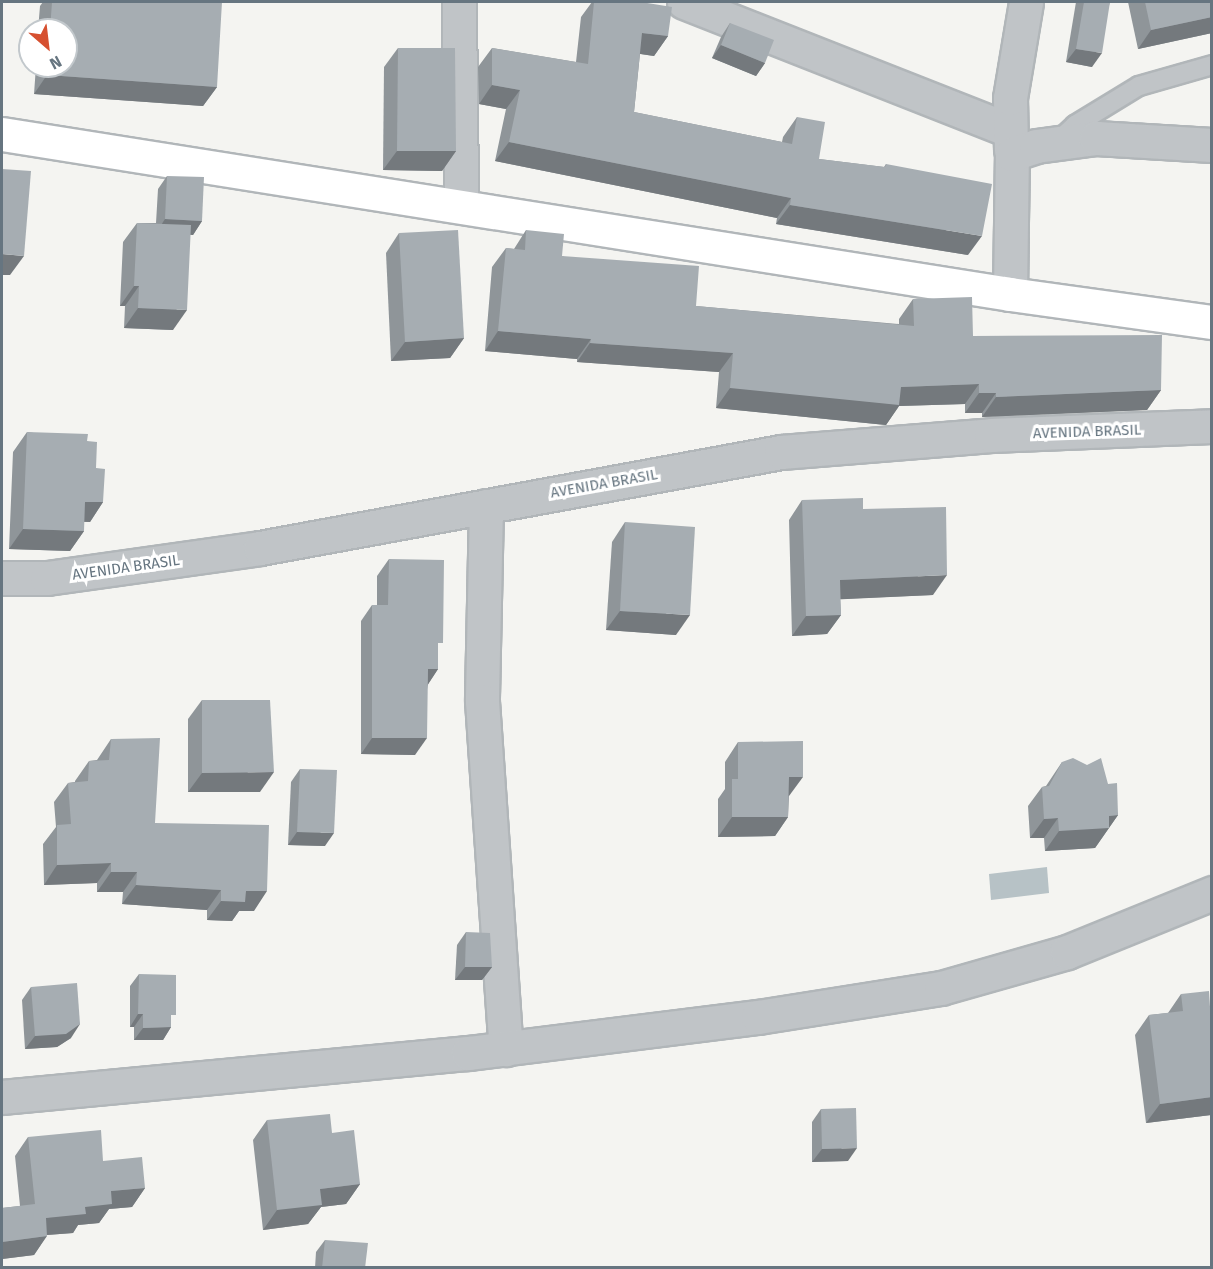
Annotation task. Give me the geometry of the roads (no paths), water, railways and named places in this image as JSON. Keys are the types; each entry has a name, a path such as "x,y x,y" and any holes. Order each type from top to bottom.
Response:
{"main road":[{"path":"2,134 461,205 1010,294 1212,322"}],"street":[{"path":"459,2 461,205"},
{"path":"684,2 1010,142 1057,142 1096,138 1212,146"},
{"path":"1010,294 1010,98 1026,2"},
{"name":"AVENIDA BRASIL","path":"2,578 47,578 148,566 781,452 991,435 1212,426"},
{"path":"486,506 482,701 506,1048"},
{"path":"2,1097 506,1048 758,1017 941,988 1067,952 1212,893"}],"lane":[{"path":"1057,142 1075,125 1139,86 1212,65"}]}
